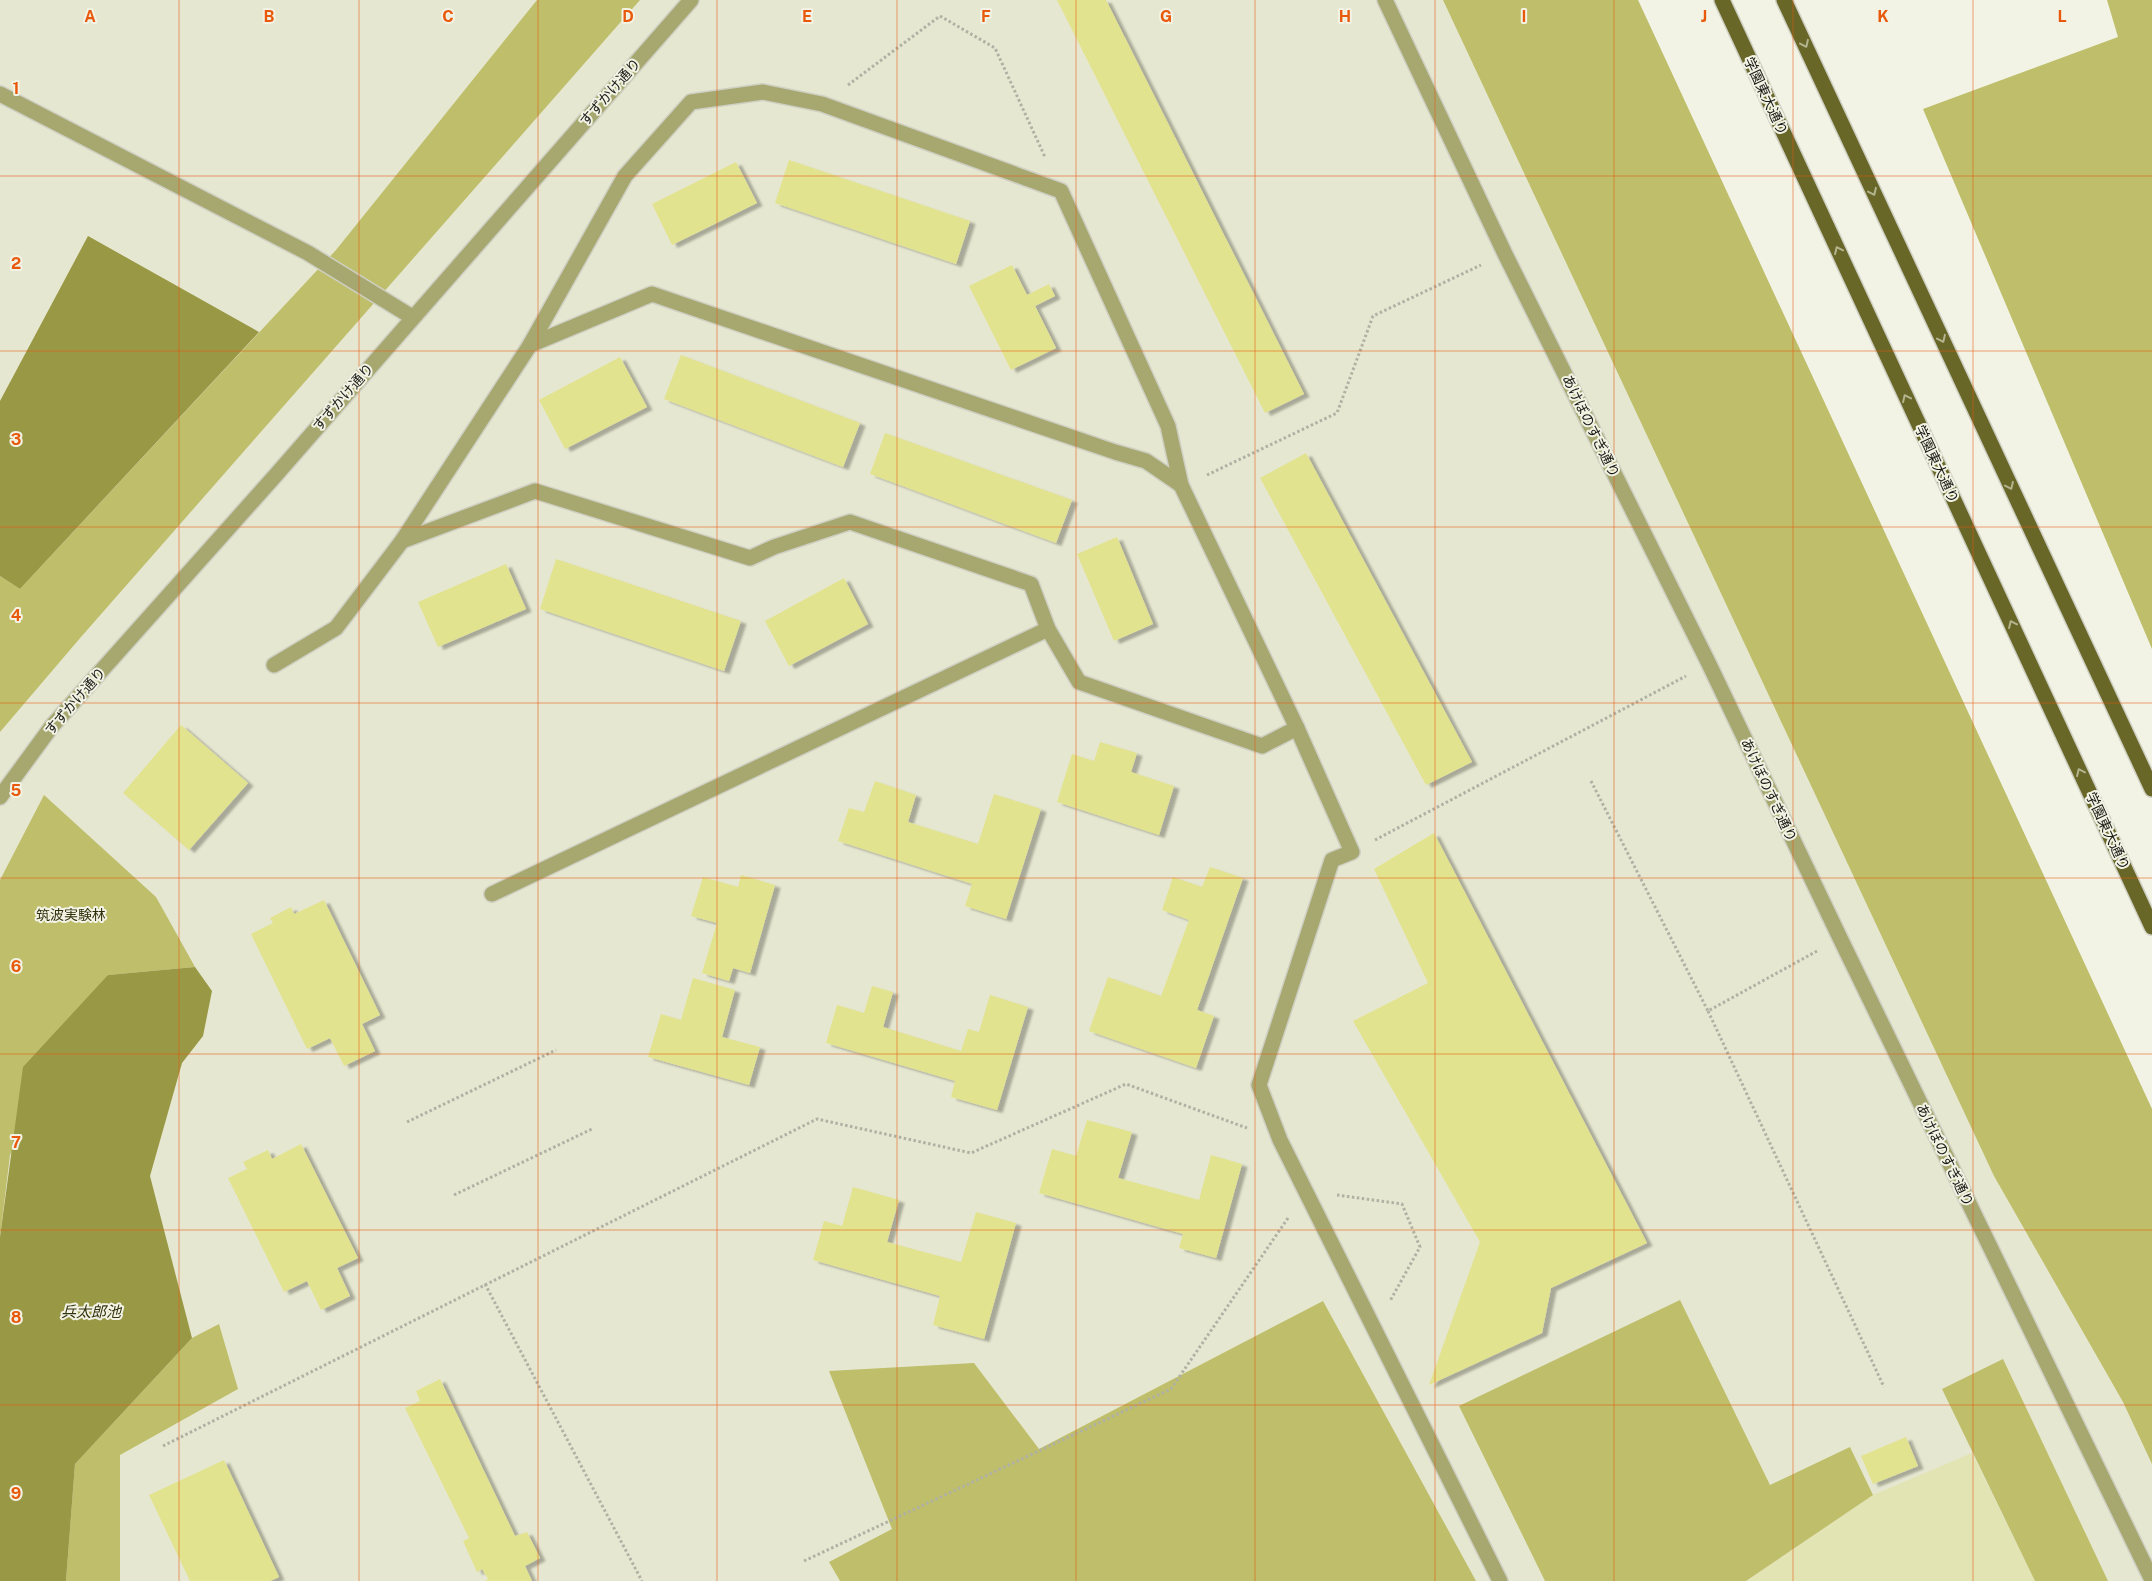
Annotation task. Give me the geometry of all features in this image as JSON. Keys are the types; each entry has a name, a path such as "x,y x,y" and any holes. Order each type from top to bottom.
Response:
{"main road":[{"name":"学園東大通り","path":"1722,0 2152,927"},
{"path":"1784,0 2152,789"}],"street":[{"name":"すずかけ通り","path":"0,798 52,726 275,476 691,0"},
{"name":"あけぼのすぎ通り","path":"1385,0 1505,254 1709,664 2152,1580"},
{"path":"274,665 336,628 402,541 530,345 625,176 691,102 763,92 822,104 1061,191 1168,426 1181,485 1297,728 1352,852 1332,860 1259,1085 1280,1140 1500,1581"},
{"path":"0,94 308,253 412,317"},
{"path":"530,345 652,294 1146,461 1181,485"},
{"path":"402,541 535,491 750,558 774,547 850,522 1031,584 1048,629 1079,682 1262,746 1297,728"},
{"path":"492,894 1048,629"}],"path":[{"path":"822,104 940,16 995,48 1061,191"},
{"path":"1181,485 1226,468 1337,413 1373,316 1505,254"},
{"path":"1352,852 1709,664"},
{"path":"1591,781 1708,1011 1884,1387"},
{"path":"1708,1011 1840,938"},
{"path":"407,1122 556,1050"},
{"path":"163,1446 817,1119 971,1153 1126,1084 1280,1140"},
{"path":"454,1195 592,1129"},
{"path":"804,1560 1171,1389 1306,1191 1402,1204 1420,1247 1375,1328"},
{"path":"486,1284 642,1581"}],"shaded area":[{"path":"0,0 1638,0 2152,1109 2152,1581 0,1581"}],"green space":[{"path":"537,0 640,0 81,637 0,732 0,576 20,589 336,250"},
{"path":"1443,0 1638,0 2152,1109 2152,1464 2123,1402 1994,1176"},
{"path":"2107,0 2152,0 2152,649 1923,109 2118,37"},
{"name":"筑波実験林","path":"44,795 156,897 195,967 108,975 10,1155 0,1237 0,880"},
{"path":"1680,1300 1770,1485 1850,1447 1873,1495 1746,1581 1545,1581 1459,1406"},
{"path":"1323,1301 1476,1581 840,1581 829,1562 892,1529 829,1371 974,1363 1039,1449"},
{"path":"219,1324 238,1389 120,1455 120,1581 66,1581 75,1464 192,1338"},
{"path":"2003,1359 2108,1581 2035,1581 1942,1389"},
{"path":"1972,1453 2035,1581 1746,1581 1873,1495"}],"water":[{"path":"88,236 259,332 20,589 0,576 0,401"},
{"name":"兵太郎池","path":"195,967 212,991 203,1036 182,1063 150,1176 192,1338 75,1464 66,1581 0,1581 0,1237 23,1067 108,975"}],"building":[{"path":"1057,0 1106,0 1304,394 1265,413"},
{"path":"789,160 970,221 956,264 775,203"},
{"path":"736,162 757,203 672,245 652,204"},
{"path":"1012,265 1027,295 1049,284 1055,296 1035,306 1056,348 1011,370 969,286"},
{"path":"681,355 860,423 843,467 664,399"},
{"path":"620,357 647,407 565,449 539,400"},
{"path":"885,433 1072,500 1056,543 870,474"},
{"path":"1306,453 1472,762 1426,785 1260,478"},
{"path":"1117,537 1153,624 1114,641 1077,554"},
{"path":"556,559 741,621 724,671 540,609"},
{"path":"506,564 526,609 438,647 418,602"},
{"path":"844,578 868,624 789,666 765,621"},
{"path":"181,725 248,783 189,850 123,793"},
{"path":"1100,742 1137,753 1131,772 1174,786 1159,835 1057,802 1072,754 1094,761"},
{"path":"875,781 916,795 908,822 978,844 994,794 1041,809 1006,919 965,906 972,884 838,841 849,808 864,812"},
{"path":"1434,833 1647,1243 1551,1288 1542,1333 1429,1385 1480,1242 1353,1021 1428,983 1374,869"},
{"path":"1210,867 1243,878 1197,1010 1214,1016 1196,1068 1089,1031 1108,977 1161,996 1189,920 1162,910 1173,877 1202,887"},
{"path":"741,875 775,885 750,973 733,968 729,981 702,973 717,923 691,916 703,877 738,887"},
{"path":"324,900 380,1015 362,1024 375,1051 344,1066 330,1038 307,1049 251,934 273,923 270,918 291,907 294,914"},
{"path":"693,978 735,990 722,1037 760,1047 749,1085 648,1057 661,1014 681,1020"},
{"path":"872,986 893,992 883,1027 961,1051 968,1029 979,1032 990,995 1028,1007 997,1110 951,1097 955,1081 826,1043 837,1005 864,1013"},
{"path":"1087,1120 1132,1132 1118,1178 1199,1200 1211,1155 1242,1164 1216,1258 1179,1248 1183,1234 1039,1193 1052,1149 1076,1156"},
{"path":"301,1144 358,1258 337,1268 350,1296 321,1310 307,1281 284,1292 228,1178 247,1169 243,1162 268,1150 272,1159"},
{"path":"853,1187 899,1200 887,1242 961,1262 976,1212 1016,1223 984,1339 933,1325 940,1296 813,1260 824,1221 842,1226"},
{"path":"440,1379 515,1536 527,1532 540,1558 525,1566 532,1581 485,1581 488,1579 482,1569 477,1572 463,1541 469,1538 405,1408 420,1401 416,1391"},
{"path":"1906,1437 1918,1466 1873,1484 1861,1456"},
{"path":"224,1460 279,1577 270,1581 190,1581 149,1495"}]}
